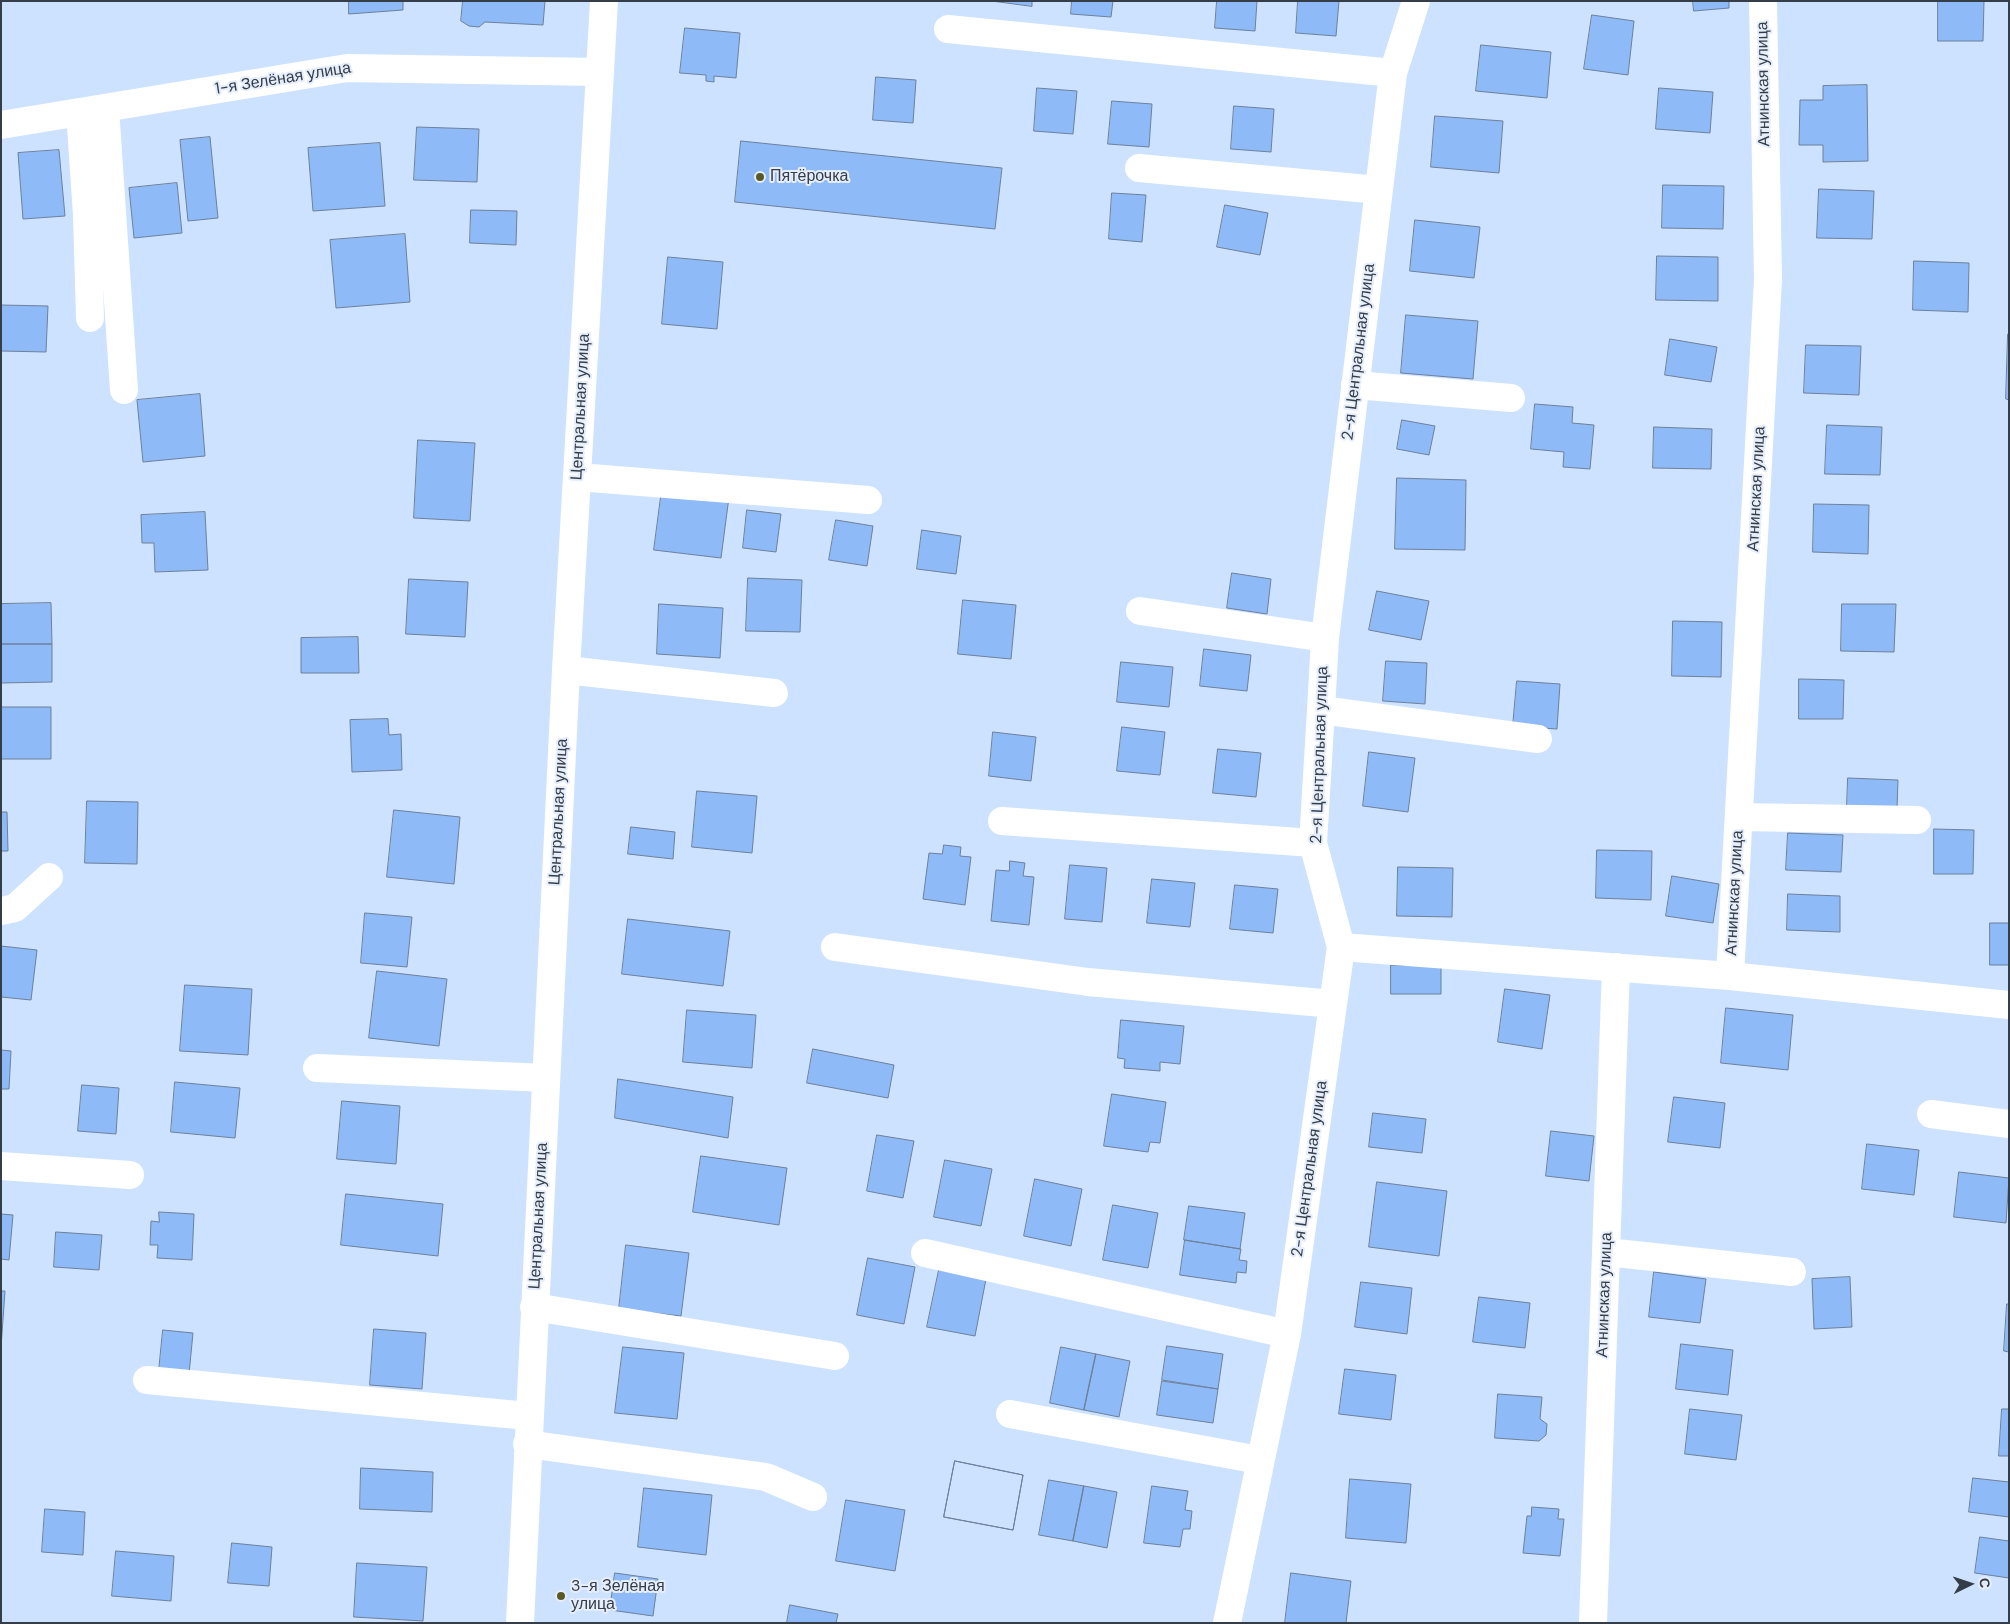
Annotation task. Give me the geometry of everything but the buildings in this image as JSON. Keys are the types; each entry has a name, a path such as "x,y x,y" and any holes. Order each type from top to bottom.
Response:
{"street":[{"name":"Центральная улица","path":"520,1623 528,1416 566,670 578,477 598,72 604,1"},
{"name":"2-я Центральная улица","path":"1227,1623 1259,1460 1287,1334 1341,948 1313,843 1325,638 1394,73 1416,1"},
{"name":"Атнинская улица","path":"1730,976 1768,279 1763,1"},
{"path":"948,29 1394,73"},
{"name":"1-я Зелёная улица","path":"1,125 347,68 598,72"},
{"path":"90,318 88,215 92,110"},
{"path":"92,110 124,390"},
{"path":"1139,168 1379,190"},
{"path":"1355,386 1511,398"},
{"path":"578,477 868,500"},
{"path":"1140,610 1325,638"},
{"path":"566,670 774,693"},
{"path":"1321,710 1538,739"},
{"path":"1739,817 1917,820"},
{"path":"1002,821 1313,843"},
{"path":"1,911 15,908 50,877"},
{"path":"835,947 1088,982 1333,1004"},
{"path":"1341,948 1730,976 2009,1004"},
{"name":"Атнинская улица","path":"1593,1623 1616,968"},
{"path":"317,1068 546,1078"},
{"path":"1931,1114 2009,1124"},
{"path":"1,1166 130,1175"},
{"path":"1607,1252 1792,1272"},
{"path":"925,1253 1287,1334"},
{"path":"534,1307 835,1356"},
{"path":"147,1380 528,1416"},
{"path":"1010,1414 1259,1460"},
{"path":"527,1444 766,1477 813,1497"}],"place":[{"name":"Пятёрочка","path":"760,177"},
{"name":"3-я Зелёная улица","path":"561,1596"}]}
